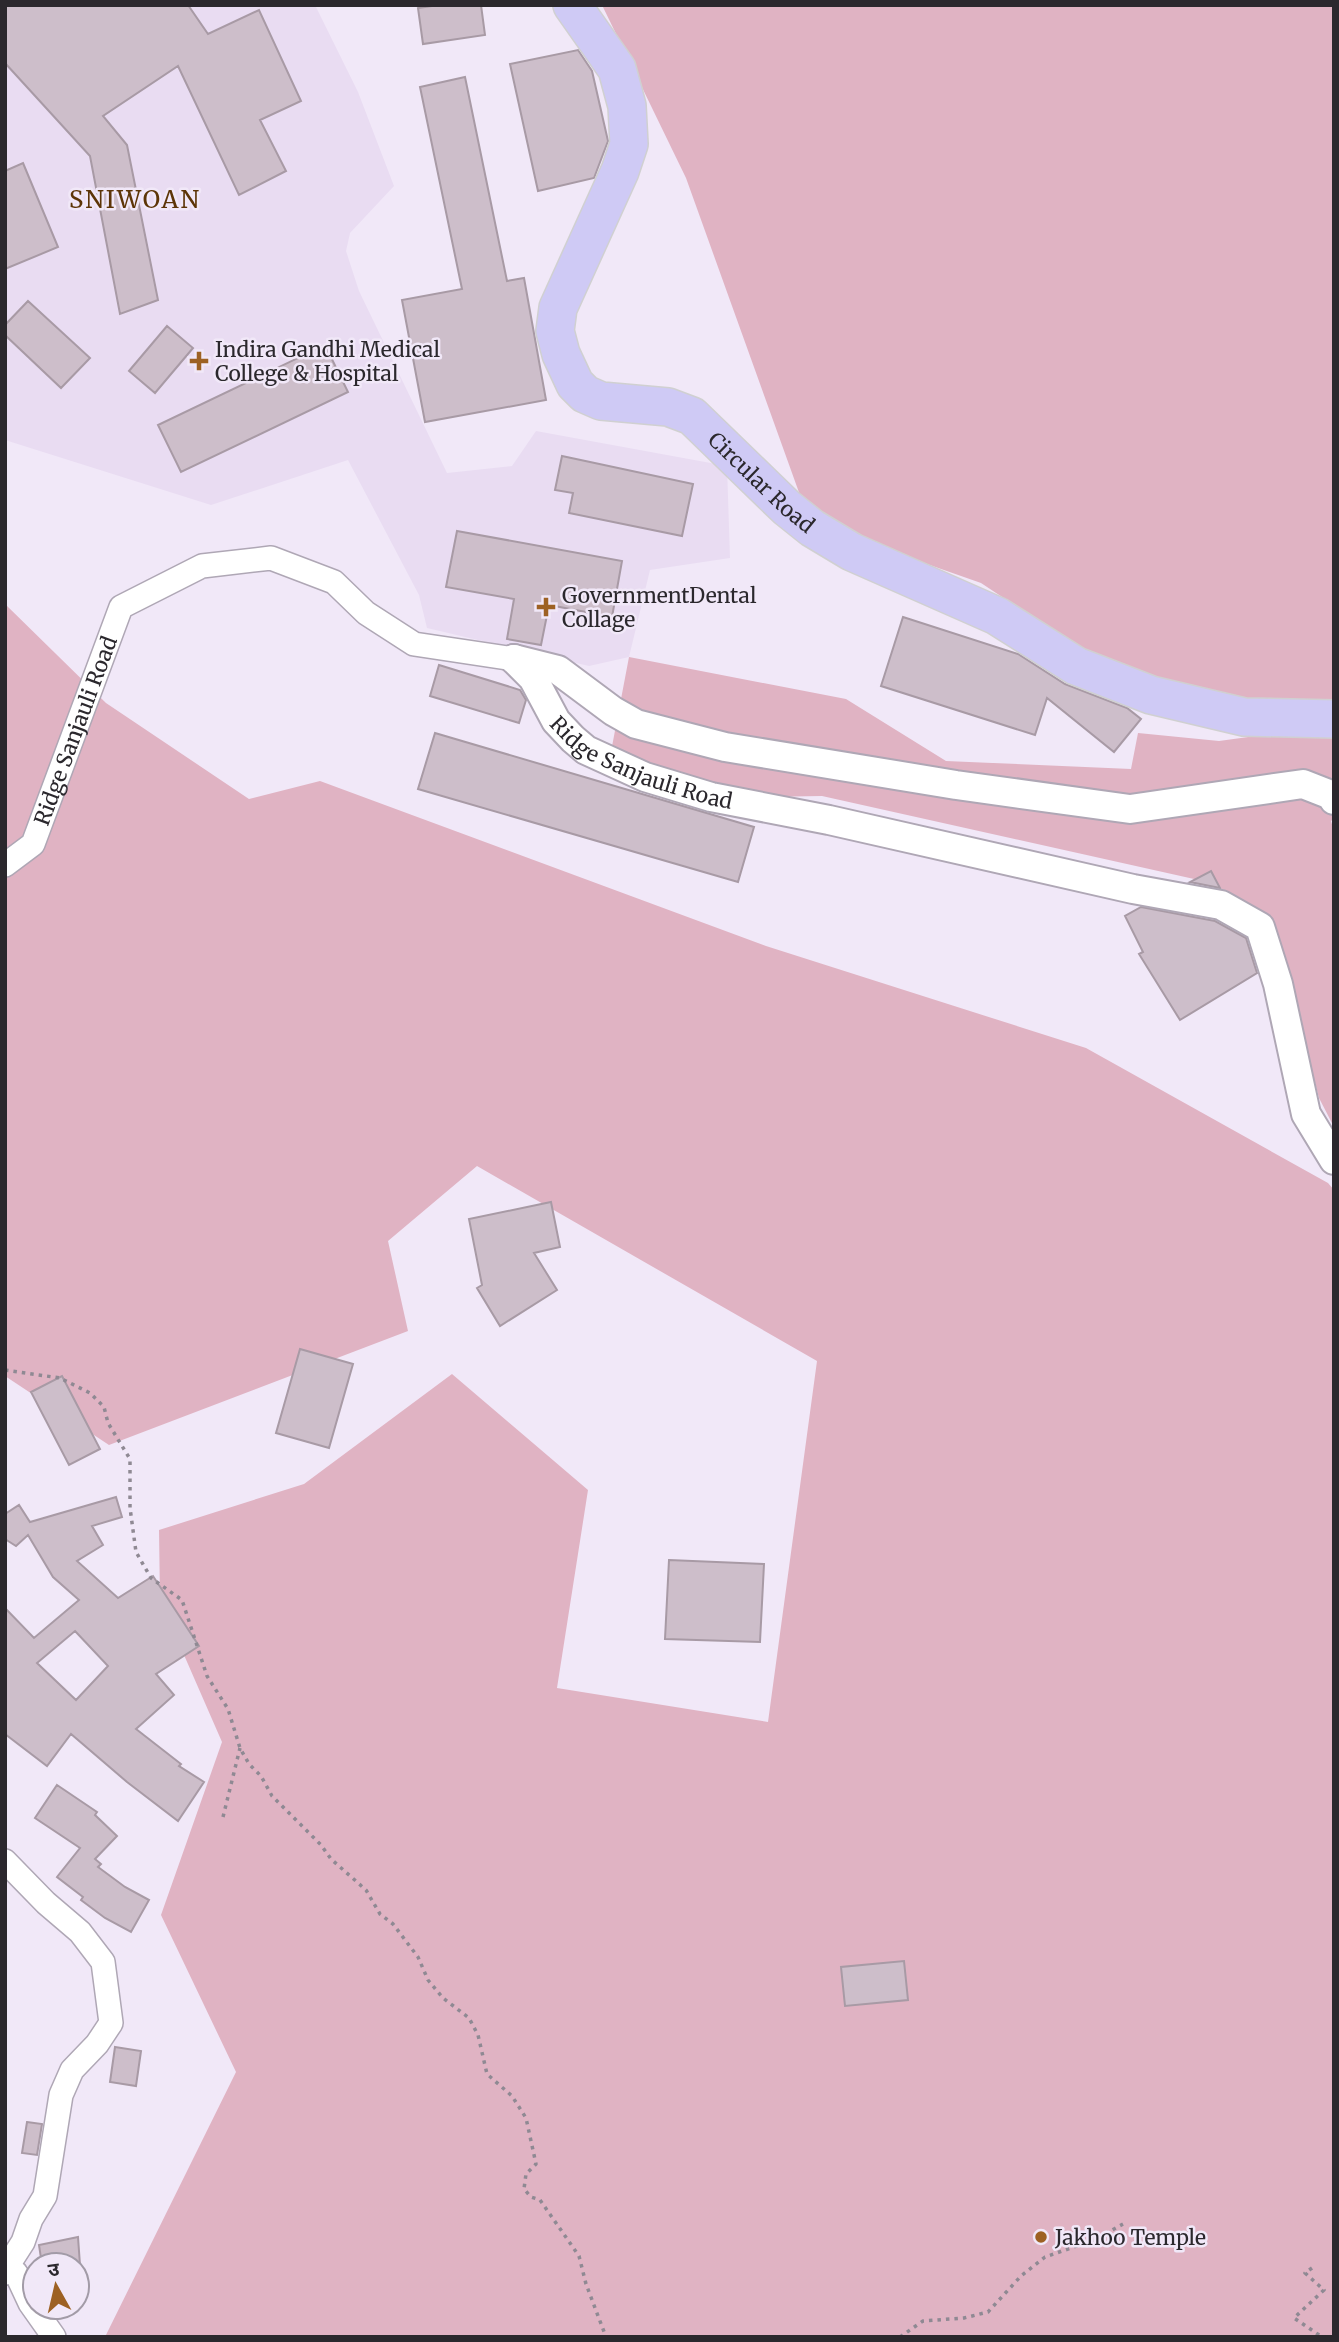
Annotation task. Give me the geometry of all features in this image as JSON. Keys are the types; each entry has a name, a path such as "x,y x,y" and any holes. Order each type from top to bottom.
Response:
{"main road":[{"name":"Circular Road","path":"572,5 617,69 627,106 629,144 620,171 558,309 555,331 561,354 575,384 585,394 601,401 668,407 692,416 787,508 812,528 852,552 997,616 1076,666 1151,695 1244,717 1334,719"}],"street":[{"name":"Ridge Sanjauli Road","path":"5,865 33,844 121,607 202,566 271,558 334,582 366,613 414,644 514,659 533,678 556,721 573,739 586,750 645,777 711,797 830,820 1133,889 1221,905 1260,927 1278,984 1306,1114 1334,1160"},
{"path":"514,659 558,670 613,711 636,724 725,747 1130,810 1303,785 1331,795 1334,800"},
{"path":"5,1861 46,1903 80,1932 103,1962 111,2023 97,2044 72,2070 61,2095 45,2196 5,2272"},
{"path":"5,2272 11,2270 16,2273 30,2303 54,2337"}],"path":[{"path":"5,1370 60,1378 90,1393 104,1407 108,1423 130,1459 130,1508 136,1552 150,1578 182,1600 207,1676 228,1709 240,1748 272,1796 321,1844 331,1858 366,1890 380,1914 393,1924 418,1957 428,1980 443,1998 470,2018 478,2035 487,2074 512,2096 526,2118 536,2164 526,2174 524,2189 531,2197 540,2200 579,2256 586,2284 606,2337"},
{"path":"223,1817 240,1748"},
{"path":"900,2337 923,2321 964,2318 988,2312 1021,2276 1045,2257 1094,2240 1123,2224"},
{"path":"1312,2268 1305,2273 1324,2290 1294,2318 1322,2337"}],"shaded area":[{"name":"Indira Gandhi Medical College & Hospital","path":"5,5 315,5 358,92 394,186 350,233 346,251 359,291 447,473 512,466 536,431 727,466 730,558 650,570 629,657 589,666 427,628 419,595 348,460 211,505 5,440"},
{"path":"602,5 1334,5 1334,711 1151,696 981,583 810,523 686,178"},
{"path":"5,604 106,703 249,799 320,781 766,946 1086,1048 1328,1183 1334,1190 1334,2337 105,2337 236,2072 161,1915 222,1742 160,1600 159,1530 304,1484 452,1374 588,1490 557,1688 768,1722 817,1361 477,1166 388,1241 408,1331 109,1445 5,1376"},
{"path":"629,657 846,699 946,761 1131,769 1138,733 1219,741 1327,726 1334,730 1334,819 1331,821 1334,831 1334,1127 1319,1098 1273,919 1212,883 822,796 702,798 610,757"}],"building":[{"path":"5,5 188,5 208,34 259,10 301,101 260,120 286,171 239,195 178,66 103,116 127,145 158,300 120,314 90,156 5,63"},
{"path":"481,5 485,35 423,44 418,8"},
{"path":"578,50 592,71 608,141 594,178 538,191 510,64"},
{"path":"465,77 507,281 524,278 546,400 425,422 402,300 462,289 420,87"},
{"path":"23,163 58,247 5,269 5,171"},
{"path":"28,301 90,358 61,388 5,335 5,325"},
{"path":"167,326 193,348 155,393 129,371"},
{"path":"325,345 348,392 181,472 158,425"},
{"path":"562,456 693,484 682,536 569,513 573,493 555,490"},
{"path":"457,531 622,561 612,617 549,605 541,645 507,639 514,599 446,587"},
{"path":"903,617 1018,654 1065,684 1127,708 1141,719 1114,752 1047,698 1035,735 881,686"},
{"path":"439,665 520,690 526,700 519,723 430,696"},
{"path":"435,733 754,827 738,882 418,789"},
{"path":"1211,871 1220,888 1190,882"},
{"path":"1141,907 1215,921 1246,938 1257,973 1180,1020 1139,954 1143,952 1125,916"},
{"path":"551,1202 560,1247 534,1253 557,1290 500,1326 477,1288 482,1285 469,1219"},
{"path":"300,1349 353,1364 329,1448 276,1433"},
{"path":"62,1376 100,1449 69,1465 31,1392"},
{"path":"116,1497 122,1517 92,1526 103,1545 77,1561 118,1598 153,1576 199,1646 156,1674 174,1695 136,1729 181,1764 179,1766 204,1782 178,1821 71,1734 47,1766 5,1734 5,1608 34,1638 79,1600 53,1577 28,1535 16,1546 5,1539 5,1514 19,1505 30,1522","holes":["75,1631 108,1666 76,1700 37,1663"]},
{"path":"669,1560 764,1564 760,1642 665,1639"},
{"path":"57,1785 97,1812 95,1815 117,1836 95,1859 101,1864 98,1867 125,1887 149,1900 131,1932 105,1918 57,1877 80,1848 35,1818"},
{"path":"904,1961 908,2000 845,2006 841,1967"},
{"path":"115,2047 141,2051 136,2086 110,2082"},
{"path":"27,2122 42,2124 37,2155 22,2153"},
{"path":"78,2237 79,2251 40,2251 39,2245"}],"place":[{"name":"Indira Gandhi Medical College & Hospital","path":"199,361"},
{"name":"GovernmentDental Collage","path":"546,607"},
{"name":"Jakhoo Temple","path":"1041,2237"}],"district":[{"name":"SNIWOAN","path":"135,199"}]}
